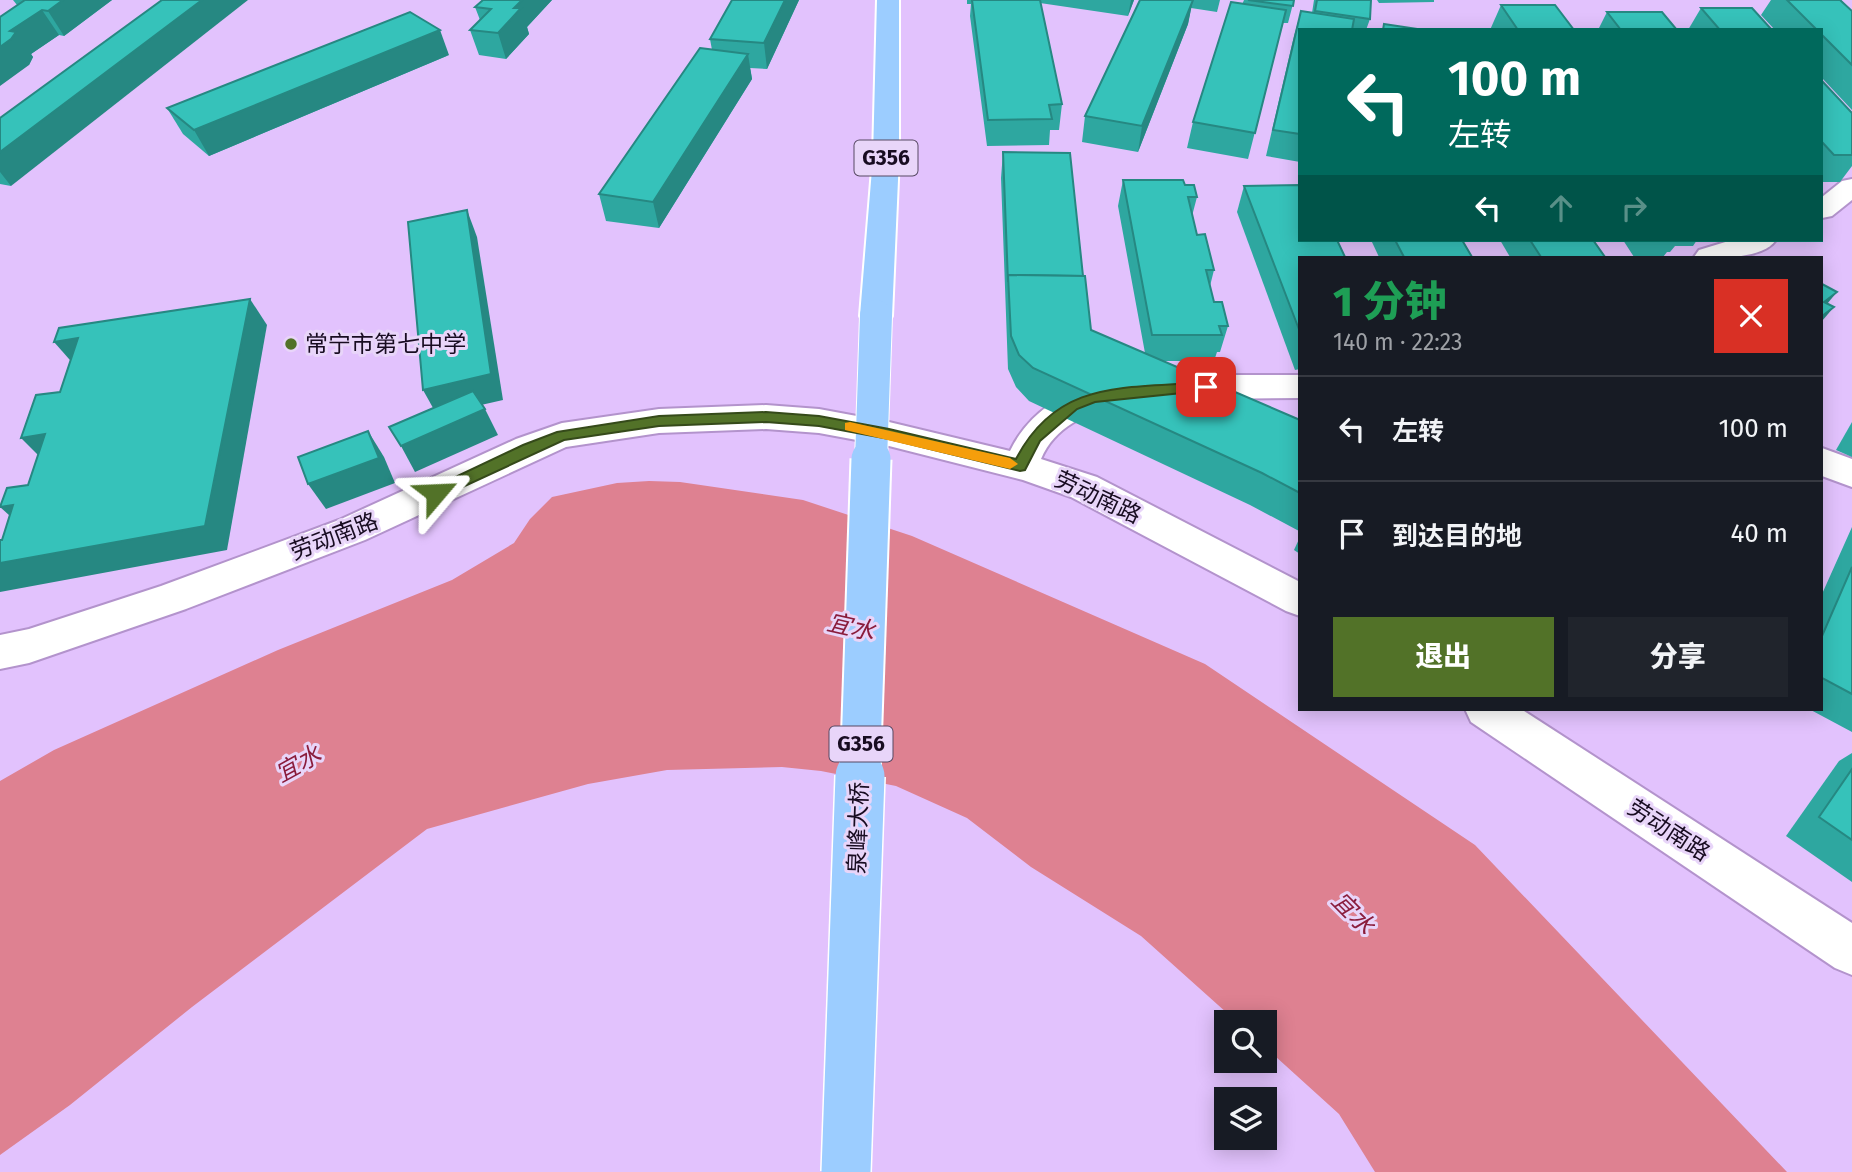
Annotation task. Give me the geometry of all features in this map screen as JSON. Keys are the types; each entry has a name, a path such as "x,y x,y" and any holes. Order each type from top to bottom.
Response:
{"highway":[{"name":"泉峰大桥","path":"846,1172 876,316 886,157 888,0"}],"street":[{"path":"1823,209 1852,187"},
{"path":"1712,256 1756,242"},
{"path":"1020,466 1034,438 1072,405 1093,397 1206,387 1298,387"},
{"name":"劳动南路","path":"0,652 29,646 172,597 339,535 389,515 528,448 579,431 659,421 766,417 819,421 889,434 1020,466 1084,487 1298,599"},
{"path":"1823,461 1852,474"},
{"name":"劳动南路","path":"1489,711 1852,951"}],"water":[{"name":"宜水","path":"680,482 803,500 912,536 1205,664 1475,845 1787,1172 1375,1172 1339,1114 1277,1058 1277,1010 1224,1010 1141,936 1031,867 967,818 896,786 821,771 782,767 667,770 588,784 427,829 192,1007 70,1105 0,1155 0,781 54,750 278,650 452,580 514,543 530,519 552,497 617,483"}],"building":[{"path":"25,0 63,0 10,31 16,32 0,47 0,17"},
{"path":"162,0 202,0 0,152 0,118"},
{"path":"483,0 522,0 514,8 521,8 498,33 470,30 491,9 475,7"},
{"path":"732,0 785,0 764,43 710,39"},
{"path":"972,0 1040,0 1062,104 1049,105 1052,119 988,120"},
{"path":"1140,0 1193,0 1142,126 1085,116"},
{"path":"1248,0 1294,0 1293,6"},
{"path":"1317,0 1371,0 1370,19 1315,11"},
{"path":"1787,0 1840,0 1852,11 1852,65 1823,36 1823,28 1815,28"},
{"path":"1231,2 1286,10 1255,133 1193,122"},
{"path":"1501,5 1555,5 1572,28 1517,28"},
{"path":"1701,8 1752,8 1770,28 1718,28"},
{"path":"1301,11 1354,19 1352,28 1298,28 1298,134 1273,130"},
{"path":"410,12 440,30 194,130 167,108"},
{"path":"1607,12 1662,12 1675,28 1619,28"},
{"path":"1384,24 1411,28 1383,28"},
{"path":"700,48 748,54 653,202 599,194"},
{"path":"1823,82 1852,113 1852,155 1834,155 1823,143"},
{"path":"1003,152 1070,153 1083,276 1008,275 1008,282"},
{"path":"1123,180 1183,180 1185,185 1194,185 1197,197 1188,197 1197,235 1205,234 1214,270 1206,270 1214,302 1222,302 1228,326 1219,326 1222,335 1152,335"},
{"path":"1298,185 1298,242 1338,242 1345,256 1298,256 1298,327 1244,186"},
{"path":"467,210 491,374 423,390 408,222"},
{"path":"1396,242 1463,242 1471,256 1403,256"},
{"path":"1531,242 1594,242 1604,256 1540,256"},
{"path":"1008,275 1085,276 1091,330 1298,419 1298,492 1033,368 1019,355 1011,336"},
{"path":"1823,285 1837,292 1824,302 1834,307 1823,315"},
{"path":"250,299 205,526 0,563 0,540 13,505 0,507 7,488 28,485 45,434 21,438 36,395 60,392 78,338 54,342 59,328"},
{"path":"473,391 485,409 401,446 389,427"},
{"path":"368,431 379,458 308,484 298,457"},
{"path":"1852,567 1852,694 1823,679 1823,634"},
{"path":"1852,769 1852,840 1819,817"}],"slow traffic":[{"path":"850,427 1010,464"}],"place":[{"name":"常宁市第七中学","path":"291,344"}],"route":[{"path":"436,493 528,448 562,435 659,421 766,417 819,421 889,434 1020,466 1034,438 1072,405 1093,397 1206,387"}]}
